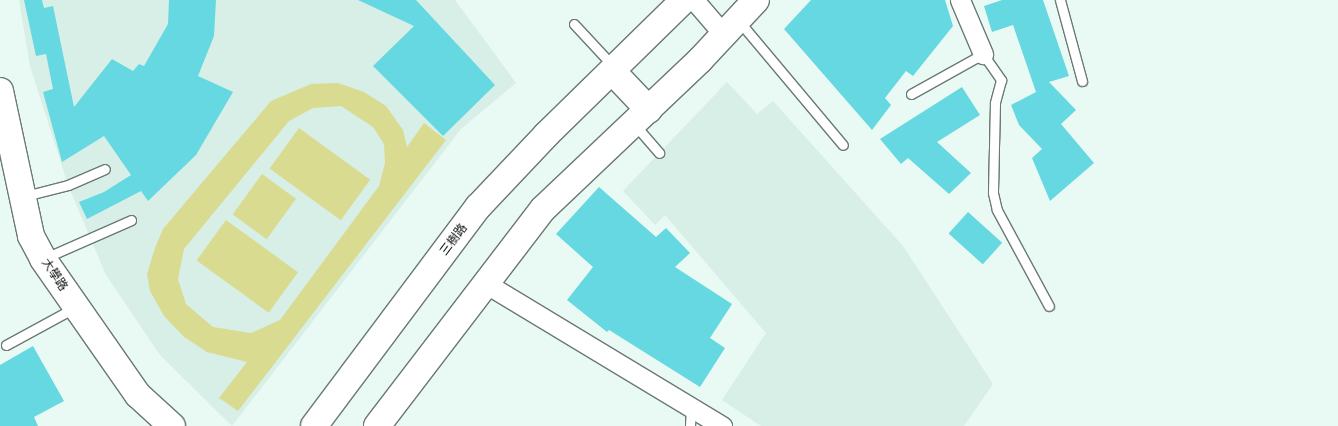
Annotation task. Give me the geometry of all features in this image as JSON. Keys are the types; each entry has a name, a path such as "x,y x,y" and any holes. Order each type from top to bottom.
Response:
{"street":[{"name":"三樹路","path":"314,426 478,208 546,135 684,0"},
{"path":"694,0 731,28"},
{"path":"377,426 542,209 642,116 731,28 756,0"},
{"path":"960,0 983,54"},
{"path":"614,70 642,116"},
{"name":"大學路","path":"0,91 31,236 43,259 138,395 172,426"},
{"path":"485,283 722,426"}],"lane":[{"path":"1060,0 1082,81"},
{"path":"574,24 614,70"},
{"path":"731,28 843,145"},
{"path":"911,94 983,54 1001,80 995,104 993,193 997,210 1049,306"},
{"path":"642,116 659,153"},
{"path":"22,196 68,185 105,169"},
{"path":"43,259 131,220"},
{"path":"6,346 76,307"},
{"path":"690,426 691,407"}],"shaded area":[{"path":"19,0 455,0 516,83 461,129 232,426 160,355 106,275 68,185 30,66"},
{"path":"727,82 757,114 773,101 903,246 993,384 964,426 761,426 722,400 766,333 665,215 655,225 623,191"}],"green space":[{"path":"338,83 364,92 386,106 403,130 407,147 424,123 446,140 238,411 219,398 247,362 207,352 184,337 164,316 150,291 147,274 163,229 271,101 311,84","holes":["341,106 373,127 384,144 385,163 379,186 280,320 251,333 213,327 186,304 178,279 184,249 289,121 313,108"]},
{"path":"299,128 370,180 341,220 270,168"},
{"path":"262,174 296,199 267,239 233,214"},
{"path":"226,220 298,272 269,313 197,260"}],"building":[{"path":"24,0 42,0 44,8 53,6 74,107 112,59 133,71 139,64 144,66 168,24 169,0 216,0 214,36 198,76 233,92 196,155 148,201 141,191 87,219 79,202 104,192 131,175 104,136 62,162 43,92 53,89 46,54 36,56"},
{"path":"358,0 416,0 495,85 443,136 373,66 414,26"},
{"path":"811,0 945,0 953,26 913,76 906,71 885,98 891,105 872,130 784,29"},
{"path":"1002,0 1043,0 1069,76 1049,82 1076,110 1061,124 1094,163 1050,201 1032,158 1042,149 1019,125 1011,105 1036,92 1013,25 992,32 984,6"},
{"path":"962,87 980,115 937,142 971,173 949,194 908,158 901,164 880,139"},
{"path":"599,187 656,237 666,228 690,253 675,267 732,304 710,338 725,348 700,387 609,330 607,332 567,300 593,267 556,234"},
{"path":"968,212 1002,243 983,264 949,234"},
{"path":"33,346 64,401 34,417 38,426 0,426 0,365"}]}
